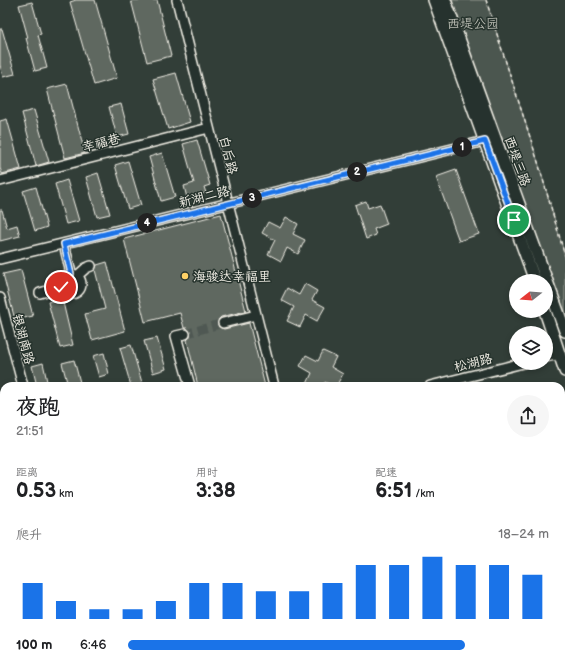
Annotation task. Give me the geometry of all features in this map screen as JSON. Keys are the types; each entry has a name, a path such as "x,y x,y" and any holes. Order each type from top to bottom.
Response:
{"main road":[{"name":"西堤三路","path":"434,0 532,274"},
{"name":"西堤三路","path":"445,0 565,331"},
{"path":"547,318 565,371"}],"street":[{"name":"白后路","path":"177,0 273,382"},
{"name":"幸福巷","path":"0,182 209,128"},
{"name":"新湖二路","path":"0,259 485,141"},
{"path":"64,244 74,275 81,282 81,285 78,291 72,294 68,294 63,290 60,284 62,278 68,274 74,275 91,266"},
{"path":"40,293 61,287"},
{"name":"银湖南路","path":"0,298 22,382"},
{"path":"223,323 256,315"},
{"path":"185,334 176,336 189,382"},
{"path":"553,356 560,354"},
{"name":"松湖路","path":"446,382 509,366"}],"path":[{"path":"486,0 538,162 565,256"}],"green space":[{"name":"西堤公园","path":"445,0 486,0 538,162 565,256 565,331 553,298 553,274 544,274"}],"building":[{"path":"76,0 95,0 117,78 94,85 70,2"},
{"path":"131,0 157,0 171,56 147,62"},
{"path":"32,2 41,34 38,35 47,68 35,71 19,5"},
{"path":"0,29 2,29 15,74 3,77 0,65"},
{"path":"176,73 190,122 168,129 153,79"},
{"path":"67,84 85,153 65,158 47,89"},
{"path":"121,104 129,134 117,137 109,107"},
{"path":"34,110 49,162 36,166 22,113"},
{"path":"7,119 21,169 2,174 0,168 0,121"},
{"path":"197,140 210,185 204,187 206,193 187,198 184,186 194,183 183,144"},
{"path":"162,153 175,197 161,201 149,157"},
{"path":"128,161 141,205 128,209 115,165"},
{"path":"456,170 479,234 459,241 436,177"},
{"path":"98,173 110,214 97,217 86,177"},
{"path":"67,180 79,221 66,224 55,184"},
{"path":"36,187 47,227 35,231 23,191"},
{"path":"366,201 368,208 380,204 387,224 374,229 376,235 366,239 355,205"},
{"path":"0,210 2,210 7,228 17,225 20,236 0,241"},
{"name":"海骏达幸福里","path":"221,214 246,311 221,317 217,321 217,325 224,329 249,323 264,382 197,382 187,340 191,336 191,332 187,328 184,328 180,313 145,322 124,239"},
{"path":"286,217 298,224 293,234 305,240 298,254 287,248 281,261 268,254 275,240 262,233 268,222 280,228"},
{"path":"107,262 125,331 92,340 85,314 105,309 95,270 97,265"},
{"path":"21,270 33,316 15,320 3,274"},
{"path":"305,284 317,291 312,300 325,307 317,321 306,315 300,327 287,321 294,307 281,300 287,288 299,295"},
{"path":"62,298 73,345 60,348 48,302"},
{"path":"157,338 166,369 153,373 144,341"},
{"path":"131,345 142,382 130,382 120,348"},
{"path":"323,351 336,357 331,367 343,374 338,382 308,382 312,373 300,366 306,355 318,361"},
{"path":"104,353 109,374 99,377 93,356"},
{"path":"74,360 80,382 67,382 62,363"},
{"path":"43,363 47,382 36,382 32,366"}],"tunnel":[{"path":"185,334 223,323"}],"place":[{"name":"海骏达幸福里","path":"185,276"}],"route":[{"path":"61,287 60,284 62,278 65,275 71,274 64,244 485,141 514,220"}]}
